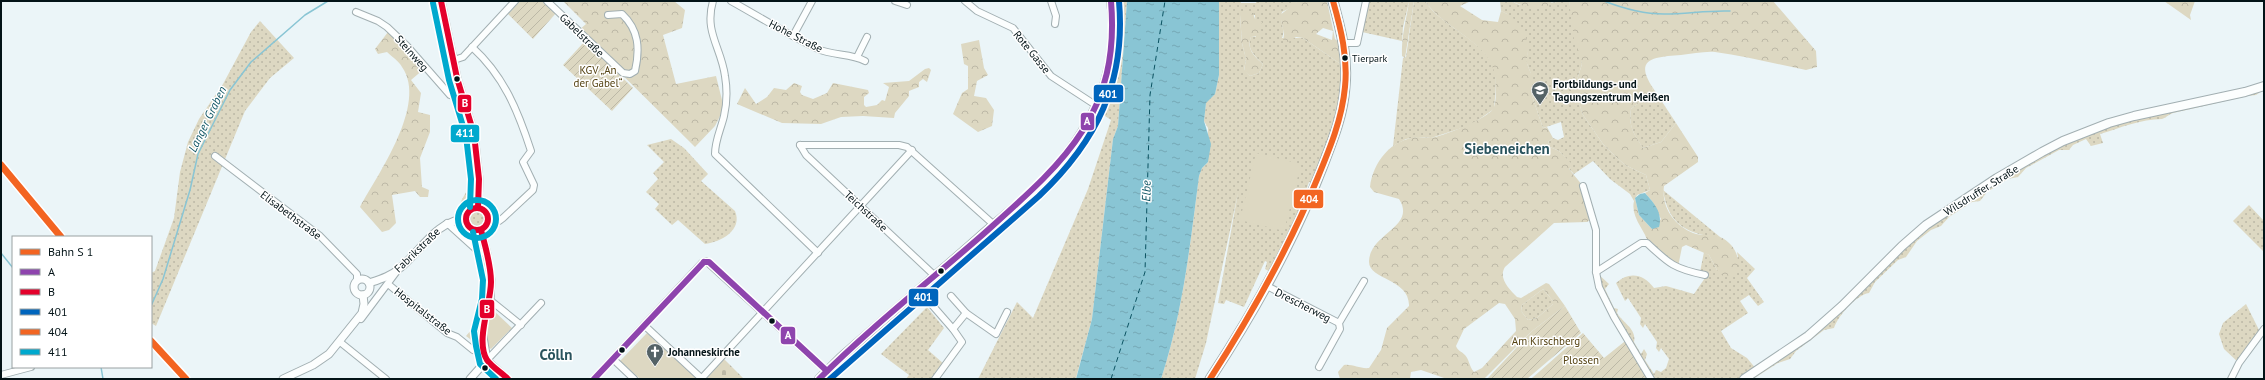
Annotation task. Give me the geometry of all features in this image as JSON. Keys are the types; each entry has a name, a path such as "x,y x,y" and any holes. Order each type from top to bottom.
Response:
{"main road":[{"path":"819,379 993,224 1045,180 1078,139 1097,106 1108,75 1114,31 1111,1"},
{"path":"1213,378 1267,286 1298,227 1339,122 1345,86 1343,43 1333,1"},
{"name":"Wilsdruffer Straße","path":"1744,379 1808,336 1842,306 1902,246 1926,225 1997,178 2063,140 2109,123 2134,116 2245,92 2264,86"}],"street":[{"path":"441,1 454,60 475,141 479,179 478,207"},
{"path":"454,60 463,57 515,1"},
{"name":"Gabelstraße","path":"547,1 623,73 630,74 635,71 638,57 638,40 630,22 622,14 608,14"},
{"path":"713,1 710,13 710,26 725,75 726,105 716,141 715,154 818,253"},
{"name":"Hohe Straße","path":"731,1 793,36 828,52 857,57 865,61"},
{"path":"793,36 812,1"},
{"path":"895,1 907,5"},
{"name":"Rote Gasse","path":"965,1 977,11 1013,28 1051,76 1097,106"},
{"path":"1052,1 1056,16 1055,24"},
{"path":"1343,43 1357,43 1366,1"},
{"name":"Steinweg","path":"356,12 382,23 407,46 450,95 456,98 463,97"},
{"path":"857,57 867,37"},
{"path":"472,47 500,78 512,100 531,151 523,162 534,185 533,190 503,218 500,220 488,220"},
{"name":"Teichstraße","path":"912,150 899,145 800,145 806,155 935,276"},
{"path":"644,325 701,379 912,150 993,224"},
{"name":"Elisabethstraße","path":"215,156 320,236 357,274 358,281"},
{"path":"1583,186 1596,230 1596,272 1599,284 1614,317 1651,379"},
{"path":"478,207 486,211 488,220 486,226 480,230 469,227 466,219 470,210 478,207"},
{"name":"Fabrikstraße","path":"369,283 387,277 397,271 447,223 466,219"},
{"path":"447,223 478,251 487,254"},
{"path":"480,230 487,254 490,280 490,300 482,331 487,360 508,379"},
{"path":"1596,272 1641,243 1647,243 1667,262 1677,268 1706,275"},
{"path":"594,379 704,262 714,267 827,371"},
{"path":"282,379 318,362 352,330 397,271"},
{"path":"365,280 369,283 369,292 363,295 358,294 355,289 358,281 365,280"},
{"name":"Drescherweg","path":"1319,367 1340,329 1339,323 1364,281"},
{"name":"Hospitalstraße","path":"388,284 447,332 458,337 473,350"},
{"name":"Drescherweg","path":"1267,286 1339,323"},
{"path":"919,290 953,329 962,342 934,379"},
{"path":"341,340 362,312 364,304 363,295"},
{"path":"951,296 966,313 996,334 1007,312"},
{"path":"490,300 521,325"},
{"path":"470,379 541,303"},
{"path":"953,329 966,313"},
{"path":"2231,379 2239,363 2264,329"},
{"path":"341,340 386,379"},
{"path":"612,359 634,379"},
{"path":"1,375 27,368"}],"green space":[{"path":"520,1 544,1 556,13 533,39 508,14"},
{"path":"563,1 674,1 685,10 682,28 663,35 676,84 716,76 724,108 715,126 695,147 578,31 586,24"},
{"path":"1118,1 1127,1 1118,126 1113,139 1092,319 1076,378 978,379 1017,302 1033,318 1088,189 1111,120 1099,112 1112,87 1119,59 1120,15"},
{"path":"1219,1 1256,3 1256,1 1298,1 1292,7 1282,12 1282,38 1303,38 1342,65 1340,96 1329,140 1313,183 1309,182 1297,217 1272,273 1265,269 1267,262 1265,261 1244,307 1226,300 1224,304 1218,303 1238,193 1206,343 1195,379 1161,379 1175,329 1185,278 1199,176 1202,168 1208,162 1208,128 1204,121 1206,102 1215,94 1219,75","holes":["1240,15 1255,15 1256,37 1251,37 1250,49 1263,64 1259,73 1250,76 1244,70 1246,59 1242,43"]},
{"path":"1298,1 1327,1 1335,39 1340,43 1338,47 1341,50 1342,65 1303,38 1296,37 1285,44 1283,42 1284,34 1280,15","holes":["1323,28 1333,31 1332,40 1316,34"]},
{"path":"1368,1 1409,2 1403,27 1402,41 1362,32"},
{"path":"1407,1 1414,1 1405,58 1402,56 1402,49 1409,2"},
{"path":"1414,1 1425,1 1442,19 1484,52 1491,61 1496,77 1494,109 1471,125 1431,138 1419,137 1406,139 1393,146 1403,58 1406,57"},
{"path":"1425,1 1471,1 1460,6 1482,20 1498,22 1501,11 1512,17 1517,22 1526,38 1528,51 1527,63 1534,82 1531,93 1543,128 1547,127 1553,138 1548,142 1550,147 1559,151 1573,165 1569,169 1583,186 1593,218 1587,222 1554,223 1505,267 1503,275 1505,283 1517,297 1521,298 1546,283 1549,284 1565,306 1532,331 1484,379 1447,379 1421,370 1411,372 1410,379 1340,379 1338,372 1344,365 1369,368 1381,350 1387,328 1409,306 1408,297 1397,284 1381,276 1370,267 1369,261 1371,251 1377,243 1398,224 1402,217 1403,209 1399,199 1374,192 1370,187 1379,161 1385,153 1400,142 1418,137 1436,137 1453,131 1482,118 1493,109 1494,106 1496,98 1496,84 1492,64 1476,45 1433,11","holes":["1543,289 1553,301 1553,304 1537,318 1528,320 1521,311 1522,305","1499,303 1505,304 1515,319 1516,331 1482,368 1474,372 1464,354 1456,346 1464,329"]},
{"path":"1500,1 1510,1 1520,5 1569,1 1582,64 1577,80 1577,97 1583,115 1603,144 1615,156 1625,165 1646,175 1650,190 1637,195 1634,201 1630,194 1610,179 1593,161 1574,174 1569,169 1572,165 1559,151 1550,147 1548,142 1553,138 1558,140 1564,137 1561,122 1543,128 1531,93 1531,74 1526,61 1528,51 1507,14 1501,11"},
{"path":"1510,1 1552,1 1548,6 1538,9 1526,7"},
{"path":"1569,1 1773,1 1816,51 1817,67 1806,70 1715,52 1703,52 1656,58 1646,64 1645,70 1647,78 1653,88 1651,93 1631,109 1630,120 1632,130 1643,148 1661,142 1676,123 1698,157 1698,162 1664,186 1667,208 1675,220 1686,230 1696,234 1720,237 1726,240 1734,248 1738,259 1738,270 1736,275 1723,276 1717,270 1709,255 1686,245 1682,247 1678,267 1648,243 1636,217 1633,205 1635,198 1639,215 1652,229 1661,219 1652,201 1645,193 1650,190 1646,175 1625,165 1603,144 1583,115 1577,97 1577,80 1582,64 1574,39"},
{"path":"2164,1 2195,1 2190,15 2191,20"},
{"path":"1243,13 1253,13 1255,19 1262,22 1259,36 1251,37 1250,49 1254,56 1263,64 1259,73 1250,76 1244,71 1246,59 1242,43 1240,15"},
{"path":"260,21 294,58 270,78 245,111 156,326 152,324 152,272 155,271 174,218 180,172 188,142 199,119 223,84 251,32"},
{"path":"388,32 424,69 411,80 421,93 418,112 430,115 430,132 420,158 422,187 429,190 428,197 420,197 415,191 392,195 396,223 389,230 382,232 360,207 398,138 405,119 409,100 408,82 401,65 387,52 378,54 375,49"},
{"path":"979,40 984,68 988,75 977,81 974,96 986,98 994,110 992,126 978,132 953,114 962,93 968,89 968,66 964,64 961,44"},
{"name":"KGV „An der Gabel“","path":"585,41 633,88 612,111 563,65"},
{"path":"929,68 931,70 927,82 923,79 919,82 919,87 909,91 909,96 895,113 894,118 863,116 841,117 821,124 782,123 737,104 745,88 756,104 767,97 774,88 786,90 794,83 802,86 800,92 802,95 813,99 827,93 833,83 868,90 869,93 864,97 864,105 866,107 877,105 882,100 885,101 889,87 883,83 909,81 925,69"},
{"path":"1653,88 1676,123 1661,142 1643,148 1634,134 1631,125 1631,109 1651,93"},
{"path":"2262,91 2256,95 2173,113 2162,119 2138,122 2100,134 2103,143 2091,146 2086,139 2073,145 2069,150 2059,150 2026,168 2018,177 2008,179 1987,192 1980,201 1972,202 1949,217 1941,226 1931,230 1917,241 1906,257 1898,260 1875,282 1869,293 1853,302 1848,307 1839,318 1834,328 1824,330 1796,351 1790,359 1778,363 1753,379 1651,379 1614,317 1596,272 1609,284 1605,289 1614,308 1618,309 1617,313 1632,330 1634,342 1641,354 1644,349 1647,354 1645,360 1654,374 1656,370 1661,372 1666,368 1669,359 1661,348 1659,352 1656,348 1657,342 1645,324 1643,328 1640,324 1641,318 1628,298 1625,301 1616,283 1626,277 1636,276 1646,280 1654,288 1666,286 1694,294 1707,275 1700,272 1704,252 1709,255 1717,270 1738,257 1737,252 1755,269 1747,278 1764,302 1758,306 1749,295 1740,301 1748,313 1721,331 1731,348 1747,358 1757,370 1795,346 1902,246 1997,178 2088,130"},
{"path":"671,139 684,148 708,174 701,181 735,211 737,218 736,224 729,234 718,241 705,244 678,220 672,225 655,209 659,204 646,192 658,179 653,173 664,162 647,145"},
{"path":"1256,153 1301,164 1284,231 1240,220"},
{"path":"472,181 470,195 461,207 458,207"},
{"path":"1663,190 1720,237 1698,234 1681,226 1670,212"},
{"path":"2249,205 2264,221 2264,252 2233,221"},
{"path":"474,212 480,212 484,216 484,222 480,226 474,226 470,222 470,216"},
{"path":"1543,289 1553,301 1553,304 1537,318 1528,320 1521,311 1522,305"},
{"path":"2246,304 2261,334 2239,363 2224,349 2219,334 2223,323"},
{"name":"Am Kirschberg","path":"1565,306 1581,333 1527,379 1487,379 1532,331"},
{"path":"927,307 944,328 928,350 944,364 932,379 906,379 909,375 881,354"},
{"path":"494,311 512,328 491,349 484,345 478,345 466,336 478,322"},
{"path":"647,333 696,378 640,379 620,361"},
{"name":"Plossen","path":"1583,333 1604,358 1626,342 1648,379 1531,379"},
{"path":"724,359 744,379 706,379"}],"water":[{"name":"Elbe","path":"1127,1 1219,1 1219,75 1215,94 1206,103 1204,121 1211,144 1208,162 1202,168 1199,176 1185,278 1175,329 1161,379 1076,379 1092,319 1113,139 1118,126"},
{"path":"1645,193 1657,208 1660,217 1659,227 1652,229 1639,215 1635,198 1640,194"}],"waterway":[{"name":"Langer Graben","path":"152,304 163,279 190,190 198,154 230,90 251,62 305,15 328,1"},
{"path":"1604,1 1634,10 1657,14 1730,11"},
{"path":"1,253 12,267"},
{"path":"101,368 103,379"}],"ferry route":[{"path":"1111,379 1145,272 1150,95 1165,1"}],"transit line":[{"name":"B","path":"441,1 457,78 474,134 479,179 478,207"},
{"name":"A","path":"819,379 878,324 1009,211 1059,162 1079,136 1095,108 1106,77 1111,42 1111,1"},
{"name":"401","path":"830,379 1039,196 1077,154 1092,131 1112,84 1118,58 1120,30 1119,1"},
{"name":"404","path":"1210,379 1241,330 1282,255 1307,203 1335,133 1345,87 1346,65 1339,22 1333,1"},
{"name":"411","path":"433,3 449,80 466,136 471,179 470,207"},
{"path":"1,165 60,236"},
{"name":"411","path":"473,200 481,200 491,205 495,212 496,219 495,226 491,233 481,238 473,238 463,233 461,230 458,223 458,215 463,205 466,203 473,200"},
{"name":"B","path":"477,208 485,211 488,219 485,227 477,230 469,227 466,219 469,211 477,208"},
{"name":"B","path":"481,230 491,275 490,291 484,322 484,352 489,363 508,379"},
{"name":"411","path":"473,232 483,280 482,299 474,331 476,346 480,364 496,379"},
{"name":"A","path":"704,262 709,262 827,371"},
{"name":"A","path":"594,379 704,262"},
{"path":"152,342 186,379"}],"place":[{"name":"Tierpark","path":"1345,58"},
{"name":"Fortbildungs- und Tagungszentrum Meißen","path":"1540,105"},
{"name":"Johanneskirche","path":"655,367"}],"district":[{"name":"Siebeneichen","path":"1507,148"},
{"name":"Cölln","path":"556,354"}]}
